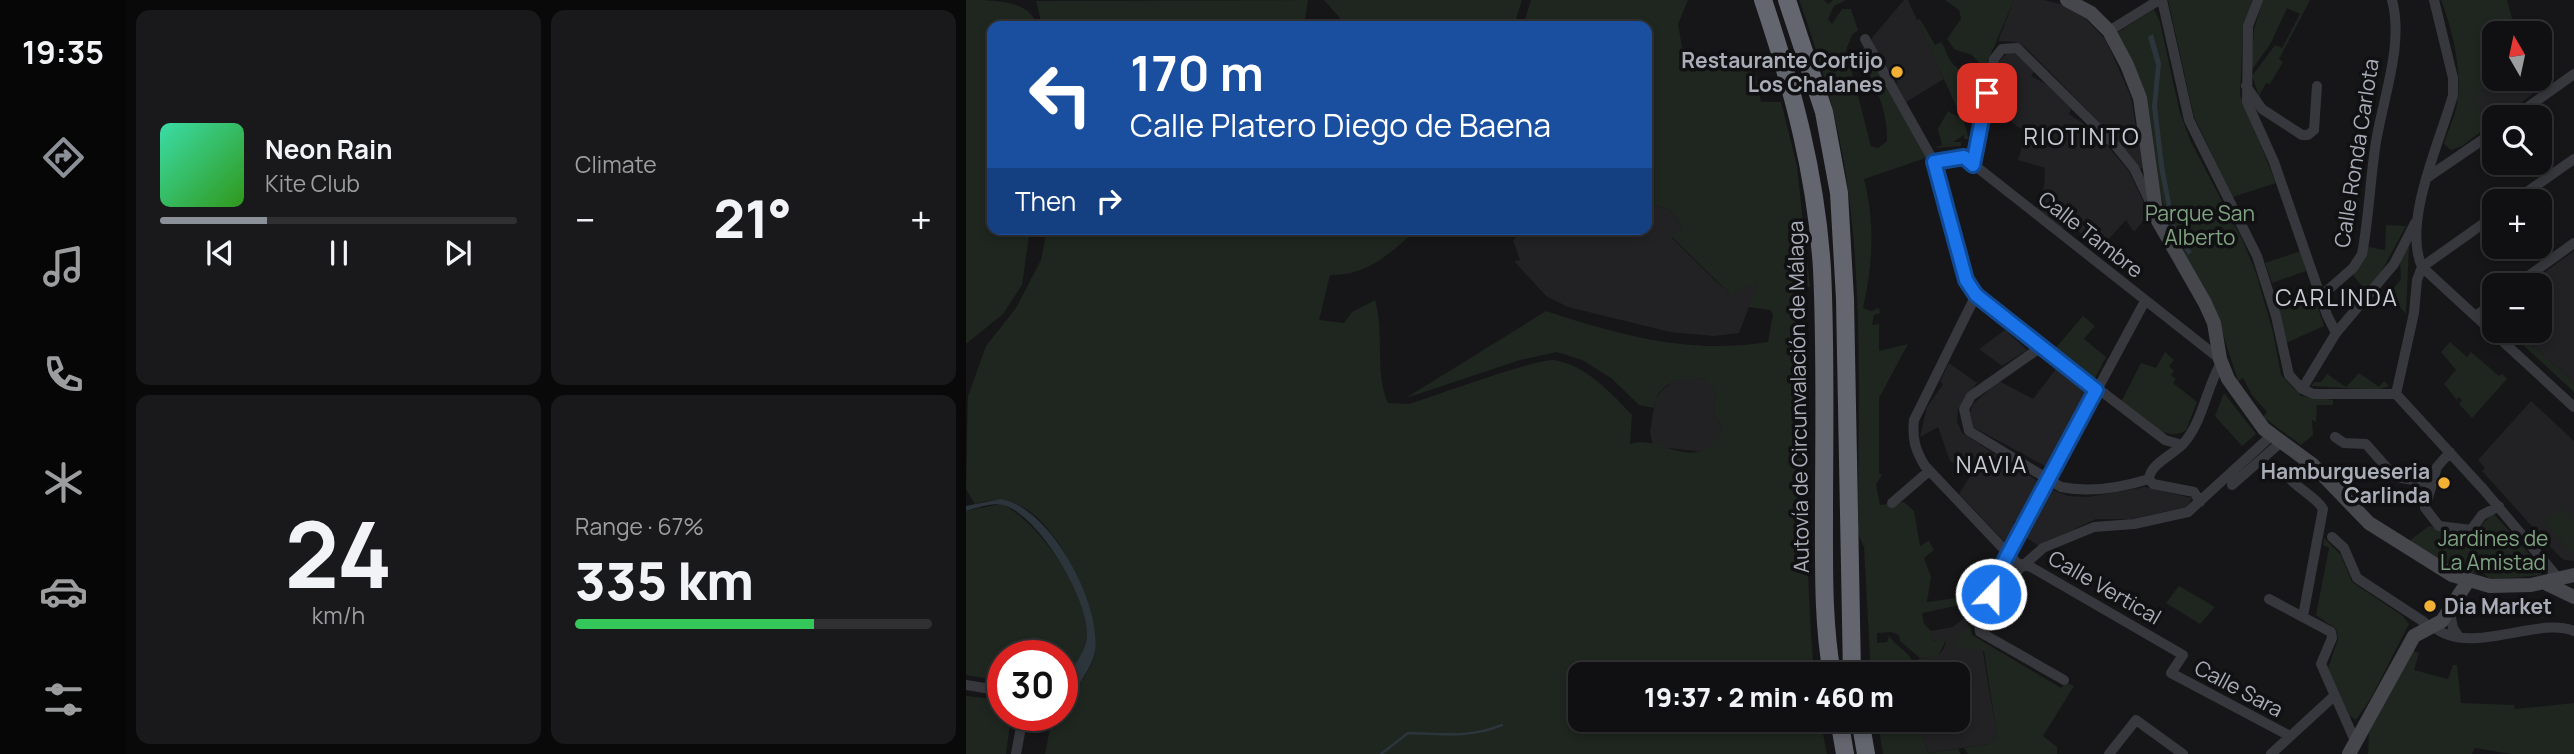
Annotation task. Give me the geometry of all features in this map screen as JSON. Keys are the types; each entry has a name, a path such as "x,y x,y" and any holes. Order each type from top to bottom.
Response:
{"highway":[{"name":"Autovía de Circunvalación de Málaga","path":"1763,0 1793,88 1816,210 1822,270 1826,633 1830,662"},
{"path":"1787,0 1824,112 1839,193 1846,299 1852,662"},
{"path":"1841,732 1844,754"},
{"path":"1862,732 1866,754"}],"street":[{"path":"2067,0 2091,13 2109,31 2140,98 2157,219"},
{"path":"2109,31 2160,0 2189,120 2257,256 2276,316 2289,375 2302,389 2314,394 2396,394 2543,558 2552,581 2574,597"},
{"name":"Calle Ronda Carlota","path":"2258,0 2248,26 2247,102 2274,162 2320,297 2336,333"},
{"name":"Calle Ronda Carlota","path":"2320,297 2353,268 2362,254 2379,124 2396,37 2397,17 2392,0"},
{"path":"2302,389 2336,333 2394,264 2417,219 2453,95 2453,78 2434,0"},
{"path":"1865,39 1934,162 1966,280 1976,295 2096,390 2165,440 2182,445"},
{"path":"1973,165 1994,59 2002,49 2017,48 2116,145 2134,168 2157,219 2205,303 2214,323 2220,361 2237,396 2276,440 2313,465 2374,526 2468,581 2490,586 2552,581 2574,573"},
{"path":"2531,105 2574,74"},
{"path":"2246,86 2262,109 2302,135 2308,135 2314,130 2317,86"},
{"path":"2428,177 2482,140"},
{"path":"2438,146 2447,156 2457,158"},
{"path":"1934,162 1964,157 1973,165"},
{"path":"2531,189 2574,159"},
{"name":"Calle Tambre","path":"1973,165 2220,361"},
{"path":"2417,219 2416,252 2422,267 2574,407"},
{"path":"2396,394 2414,313 2417,280 2422,267 2482,224"},
{"path":"2533,273 2574,243"},
{"name":"Calle Vertical","path":"1976,295 1914,420 1912,434 1916,452 1929,471 2011,558 2183,656 2171,673"},
{"path":"2064,680 1980,632 1979,616 2049,477 2145,301"},
{"path":"2476,316 2482,311"},
{"path":"2040,347 1971,397 1964,409 1965,424 1976,437 2049,477 2061,487 2077,490 2109,488 2149,480"},
{"path":"2149,480 2150,472 2182,445 2194,428 2210,380 2220,361"},
{"path":"2335,437 2344,443 2365,444 2395,477 2432,483"},
{"path":"2232,485 2276,440"},
{"path":"1991,593 2043,548 2094,527 2160,519 2188,512 2276,440"},
{"path":"2450,452 2437,467 2426,508 2439,526 2471,530 2482,515 2499,506"},
{"path":"1892,503 1929,471"},
{"path":"2290,479 2302,493 2319,502 2323,509 2303,616"},
{"path":"2149,480 2153,484 2193,492 2200,502"},
{"path":"2332,537 2344,548 2357,578 2424,622 2430,630 2459,637 2559,629 2574,631"},
{"path":"2543,558 2574,573"},
{"path":"2353,748 2414,636 2430,630 2450,613 2468,581"},
{"path":"2269,599 2331,632 2332,638 2321,664 2345,721 2353,748"},
{"path":"2450,613 2453,628 2459,637"},
{"name":"Calle Sara","path":"2171,673 2290,736"},
{"path":"966,685 987,688"},
{"path":"2270,754 2333,697"},
{"path":"2109,754 2136,720 2183,754"},
{"path":"2345,721 2358,725 2368,721"},
{"path":"1016,754 1020,731"}],"shaded area":[{"path":"1904,0 1908,0 1944,79 1906,102 1896,84 1898,82 1890,76 1871,39"},
{"path":"2014,0 2044,0 2063,5 2085,18 2106,40 2131,97 2143,168 2140,169 2113,135 2111,125 2101,124 2026,48 2016,42 1998,41"},
{"path":"2153,34 2161,63 2157,106 2164,166 2175,225 2192,252 2188,255 2171,227 2159,167 2152,107 2156,65 2148,37"},
{"path":"2009,52 2015,53 2034,71 2031,76 2046,84 2071,109 2069,114 2093,130 2091,135 2103,141 2129,171 2149,214 2134,232 2126,220 2099,250 2067,221 2062,230 2034,208 2038,206 2044,186 2045,168 2018,160 2026,133 1991,106 1999,61"},
{"path":"2482,91 2537,91 2518,105 2482,105 2482,114 2471,98"},
{"path":"1652,204 1670,210 1683,229 1671,237 1722,287 1729,290 1727,295 1759,281 1739,333 1714,336 1670,332 1568,307 1546,296 1514,261 1520,260 1513,240 1519,235 1652,235"},
{"path":"2574,251 2574,383 2530,343 2552,343 2552,273 2544,273"},
{"path":"2005,330 2027,350 2002,366 1979,349"},
{"path":"1949,363 1977,383 1958,409 1957,421 1962,433 2039,482 2021,516 2013,523 2017,527 2004,541 1959,494 1971,475 1950,461 1938,427 1920,437 1927,407 1943,384 1940,381"},
{"path":"2056,369 2087,391 2047,467 1973,427 1970,413 1973,404 1999,381 2033,399"},
{"path":"1690,377 1706,379 1716,394 1714,412 1723,430 1714,445 1702,452 1653,446 1650,432 1655,400 1662,390 1675,381"},
{"path":"2531,401 2574,441 2574,561 2564,560 2557,554 2482,471 2485,468 2478,460"},
{"path":"2145,487 2192,498 2187,507 2131,519 2096,519 2039,546 2025,537 2050,489 2068,496 2088,497"},
{"path":"1001,499 1019,506 1054,538 1069,560 1081,584 1095,631 1093,658 1078,685 1078,660 1087,632 1085,617 1070,579 1058,559 1045,540 1017,512 999,504 966,511 966,506"},
{"path":"1965,617 1972,635 1981,641 1997,736 1989,744 1928,753 1921,732 1970,732 1970,662 1916,662 1918,659 1938,656 1944,648 1947,637 1936,641 1931,639 1931,631 1953,627"}],"green space":[{"path":"966,0 999,1 1019,6 1035,21 987,21 987,235 1029,235 1022,285 1003,314 966,344"},
{"path":"1308,0 1305,21 1041,21 1036,1"},
{"path":"1324,0 1522,0 1516,21 1343,21"},
{"path":"1531,0 1688,0 1678,24 1682,47 1705,60 1739,60 1756,75 1761,102 1781,102 1797,166 1810,287 1804,287 1807,529 1813,662 1568,662 1568,732 1823,732 1827,754 1045,754 1049,731 1078,731 1078,685 1087,673 1095,651 1089,611 1072,565 1045,525 1029,511 1012,502 994,500 975,504 966,489 968,396 986,346 1016,308 1041,260 1046,235 1411,235 1367,267 1330,275 1319,320 1344,323 1352,312 1375,300 1381,378 1388,403 1409,404 1507,371 1554,360 1587,374 1607,389 1632,415 1630,444 1643,442 1690,453 1701,451 1712,444 1723,430 1714,412 1716,394 1705,379 1672,383 1660,392 1654,408 1639,405 1611,378 1582,360 1557,352 1520,360 1406,398 1546,311 1628,335 1683,344 1711,346 1768,342 1773,314 1770,310 1749,307 1758,282 1727,296 1729,290 1671,236 1683,229 1670,210 1652,204 1652,21 1525,21"},
{"path":"1799,0 1824,0 1828,4 1833,0 1846,0 1834,6 1828,19 1832,24 1842,9 1851,9 1858,30 1852,35 1846,50 1871,146 1878,148 1887,141 1887,129 1878,94 1858,50 1865,47 1926,158 1864,179 1870,211 1871,243 1863,308 1871,311 1879,308 1880,313 1874,315 1872,325 1879,324 1879,351 1908,344 1879,398 1879,473 1882,475 1876,484 1880,505 1904,502 1914,511 1920,546 1933,538 1929,541 1934,550 1924,558 1931,577 1927,602 1964,597 1975,602 1922,613 1924,624 1931,631 1931,639 1935,641 1948,636 1938,656 1921,659 1900,641 1899,635 1891,632 1877,633 1877,643 1887,642 1889,636 1913,662 1870,662 1864,547 1858,534 1858,323 1853,239 1841,147 1815,48"},
{"path":"1945,0 2014,0 1987,63 1980,64 1972,55 1954,49 1947,39 1961,19 1959,10"},
{"path":"2168,0 2252,0 2243,30 2240,95 2276,183 2233,197 2194,117"},
{"path":"2263,0 2310,0 2279,59 2283,62 2259,96 2252,76 2275,45 2282,48 2300,14 2287,8 2271,43 2251,71 2254,29"},
{"path":"2441,0 2507,0 2513,21 2482,21 2482,91 2472,98 2482,113 2482,131 2462,146 2451,150 2444,144 2454,116 2459,84 2449,23"},
{"name":"Parque San Alberto","path":"2154,9 2160,22 2180,113 2191,142 2243,241 2256,273 2273,332 2281,375 2301,396 2333,400 2333,405 2317,405 2316,422 2312,420 2313,435 2301,445 2263,417 2267,412 2252,395 2243,378 2238,381 2221,328 2169,233 2155,166 2117,33"},
{"path":"1920,19 1935,45 1941,42 1956,67 1970,73 1986,75 1977,123 1964,121 1969,139 1964,139 1964,135 1953,142 1961,142 1961,146 1935,148 1942,145 1938,129 1948,111 1962,119 1917,20"},
{"path":"2386,225 2406,226 2379,276 2364,295 2365,290 2353,275 2368,247 2385,250"},
{"path":"2409,245 2406,314 2389,294 2401,279 2400,260"},
{"path":"2301,251 2306,271 2272,283 2265,263"},
{"path":"2312,290 2324,326 2286,343 2278,305"},
{"path":"2083,316 2095,326 2084,339 2106,357 2093,382 2053,351"},
{"path":"2450,342 2467,357 2471,352 2499,376 2502,374 2507,379 2472,418 2459,404 2462,400 2459,397 2457,400 2444,384 2456,370 2441,352"},
{"path":"2521,343 2530,343 2574,383 2574,392"},
{"path":"2165,352 2174,360 2169,366 2174,371 2171,375 2176,379 2173,383 2197,402 2186,430 2178,434 2169,434 2152,426 2121,402 2141,363 2156,368"},
{"path":"2359,373 2379,387 2384,381 2389,386 2377,390 2311,386 2314,382 2321,382 2327,374 2346,387"},
{"path":"2224,393 2256,434 2242,446 2215,416"},
{"path":"1001,504 1015,512 1044,541 1070,579 1086,618 1086,642 1078,662 1078,640 987,640 987,678 966,675 966,511"},
{"path":"2561,507 2574,521 2574,555 2543,522"},
{"name":"Jardines de La Amistad","path":"2493,513 2542,568 2541,575 2491,580 2483,573 2467,574 2409,541 2429,526 2473,534"},
{"path":"2324,538 2341,555 2352,582 2403,616 2409,624 2371,698 2356,720 2349,715 2328,668 2338,639 2336,629 2316,615 2329,548 2323,545"},
{"path":"2179,586 2215,607 2200,624 2166,603"},
{"path":"1970,625 1972,635 2061,688 2066,682 2074,686 2043,736 2057,747 2057,754 1968,754 1964,748 1989,744 1997,736 1984,651 1958,647 1956,640"},
{"path":"2413,651 2419,653 2414,670 2448,679 2453,665 2457,665 2461,703 2514,705 2515,709 2574,703 2574,754 2511,754 2475,748 2472,754 2368,754 2369,732"},
{"path":"966,696 987,698 987,731 1009,731 1006,754 966,754"},
{"path":"1879,732 1921,732 1928,753 1958,749 1961,754 1883,754"}],"waterway":[{"path":"1381,754 1408,733 1467,734 1502,725"}],"place":[{"name":"Restaurante Cortijo Los Chalanes","path":"1897,72"},
{"name":"Hamburgueseria Carlinda","path":"2444,483"},
{"name":"Dia Market","path":"2430,606"}],"district":[{"name":"RIOTINTO","path":"2082,136"},
{"name":"CARLINDA","path":"2337,297"},
{"name":"NAVIA","path":"1992,464"}],"route":[{"path":"1987,93 1973,165 1964,157 1934,162 1966,280 1976,295 2096,390 1993,583 1991,594"}]}
